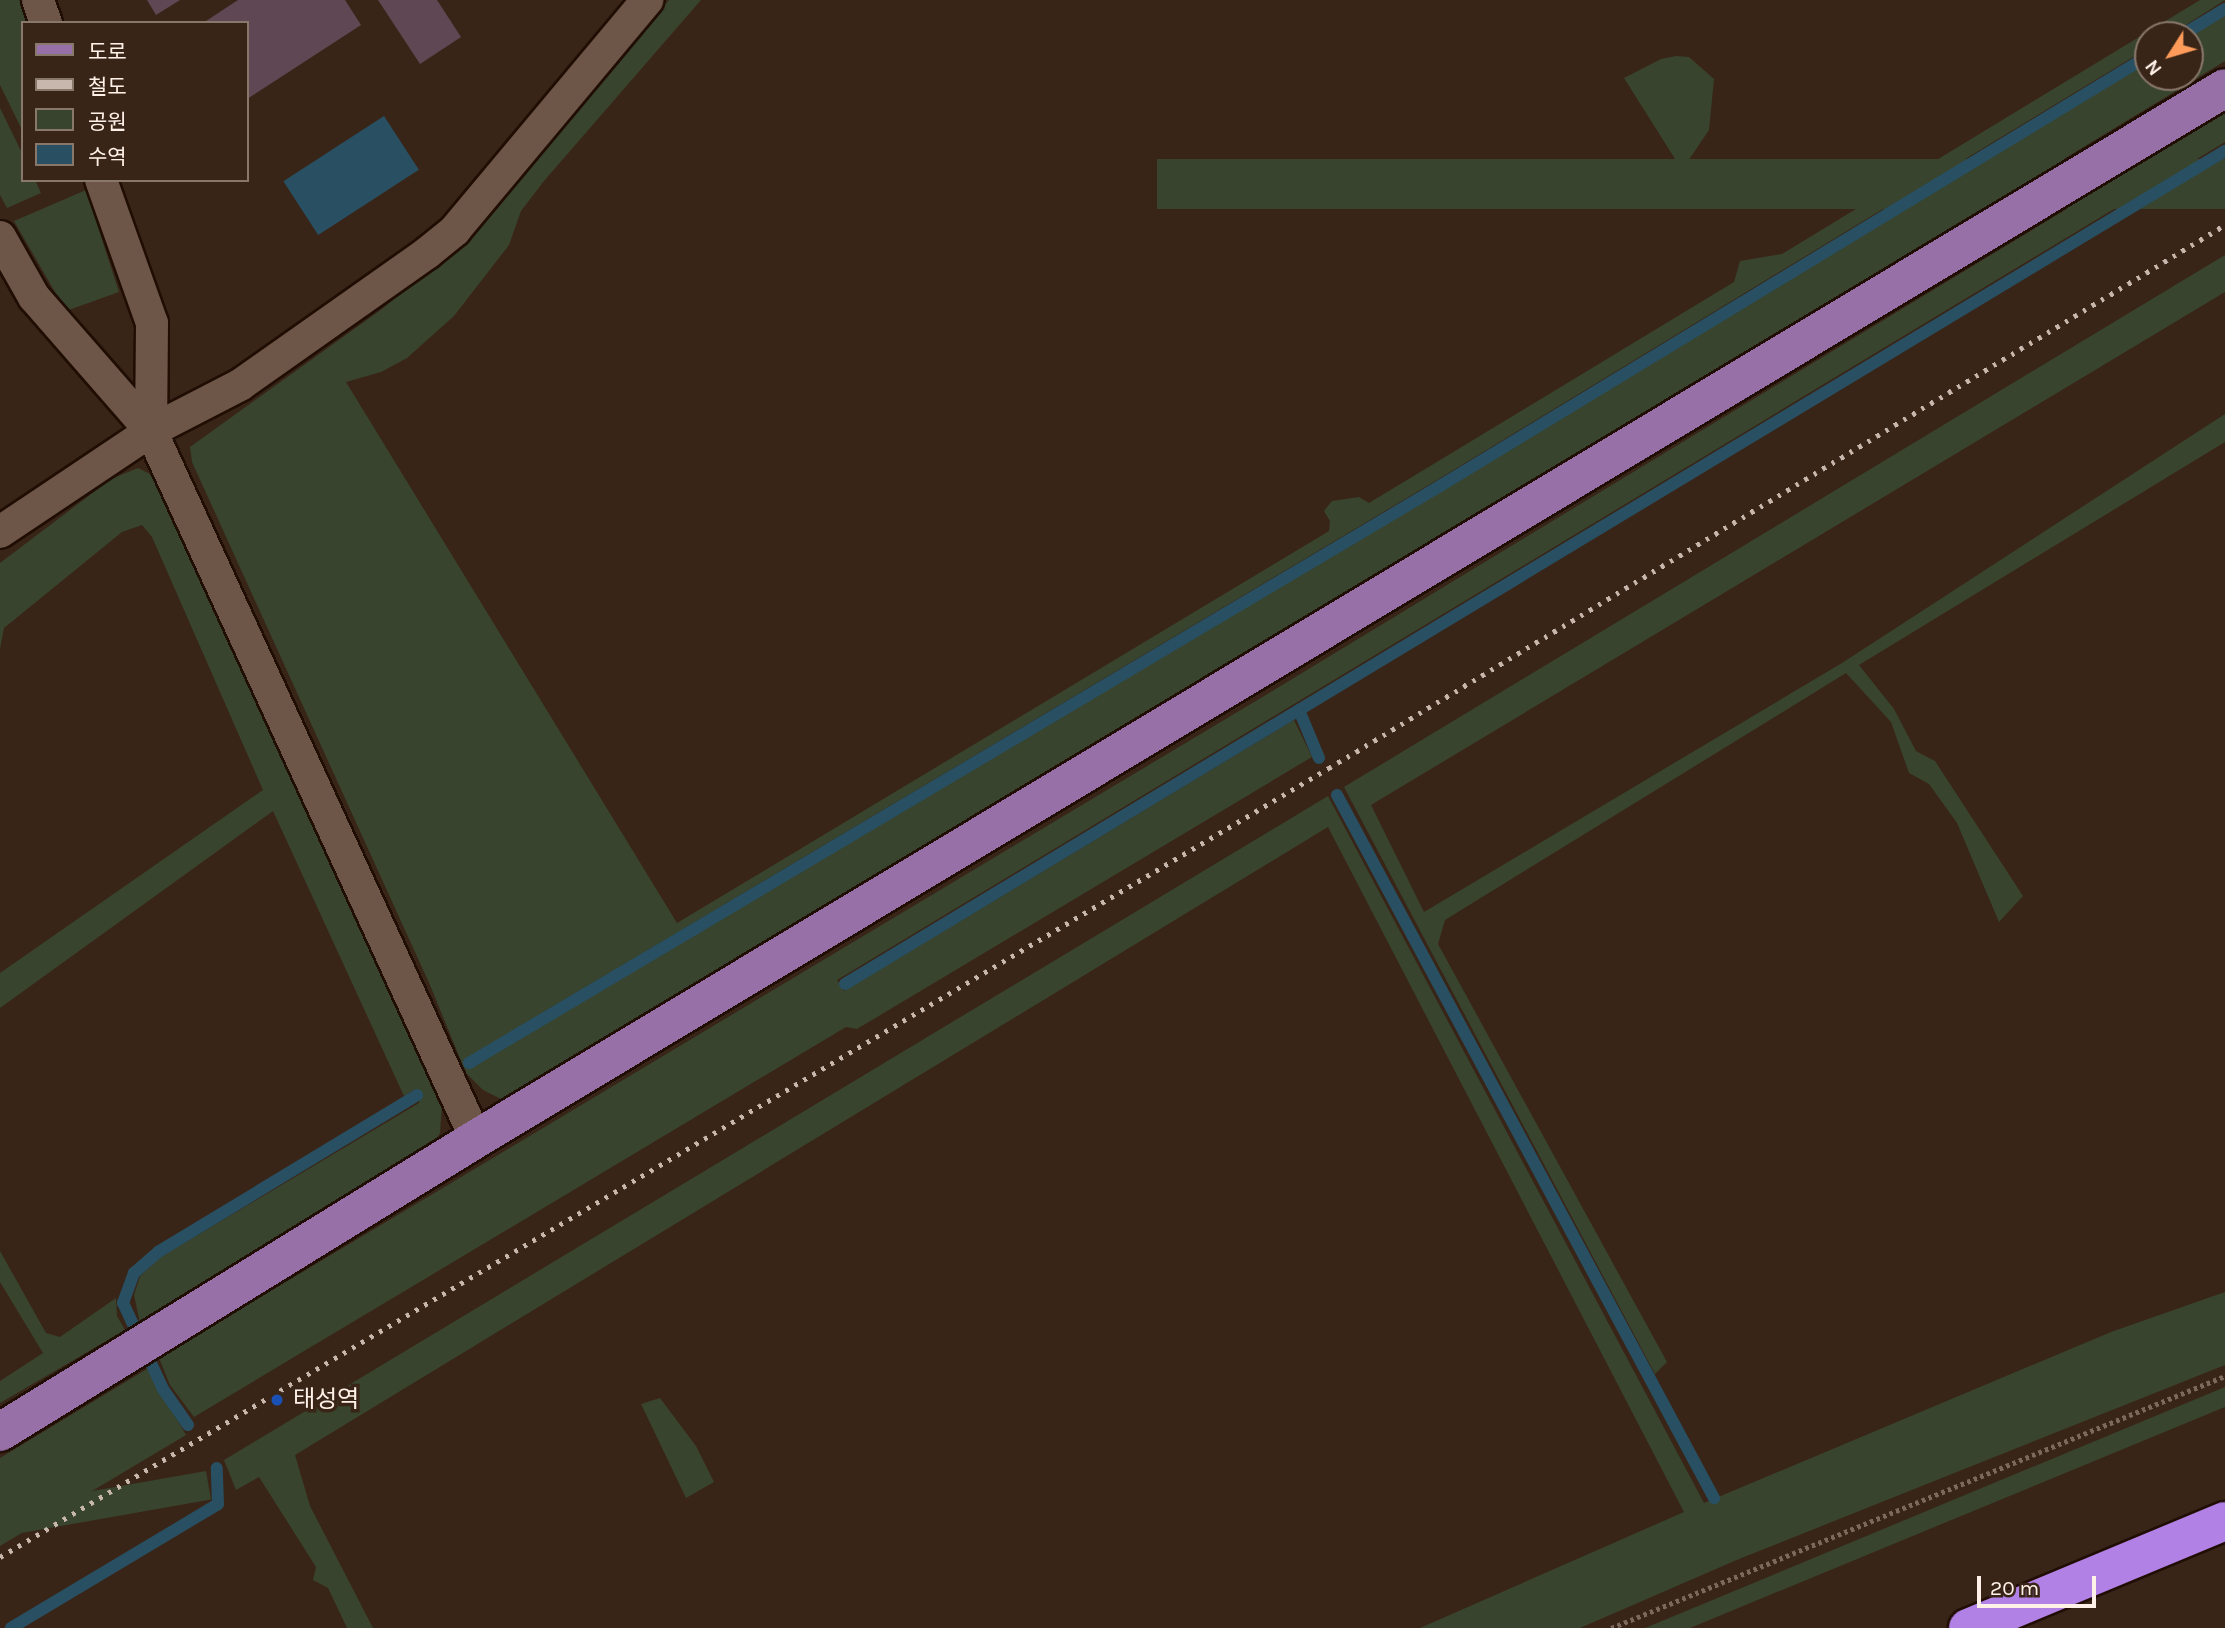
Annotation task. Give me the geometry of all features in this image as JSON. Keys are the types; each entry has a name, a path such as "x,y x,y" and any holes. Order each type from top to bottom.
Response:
{"highway":[{"path":"1968,1628 2225,1521"}],"main road":[{"path":"0,1432 476,1139 2225,88"}],"street":[{"path":"37,0 45,21"},
{"path":"0,532 152,432 240,385 454,230 648,0"},
{"path":"103,182 152,323 152,432"},
{"path":"0,237 34,297 152,432 476,1139"}],"path":[{"path":"1611,1628 2225,1376"}],"green space":[{"path":"0,0 23,0 30,21 21,21 21,128 0,85"},
{"path":"669,0 701,0 544,181 521,211 509,245 454,316 407,358 381,372 346,382 677,923 1329,531 1330,521 1324,511 1332,501 1359,497 1369,503 1734,282 1740,261 1782,254 2134,40 2134,57 1437,480 475,1053 478,1062 1137,671 2134,67 2134,91 2176,91 1161,707 503,1100 483,1090 466,1073 430,985 192,462 190,447 382,309 453,250"},
{"path":"2200,0 2225,0 2192,21 2165,21"},
{"path":"2225,13 2225,61 2204,74 2204,25"},
{"path":"1689,57 1714,79 1709,130 1682,170 1624,78 1661,59"},
{"path":"0,108 21,151 21,182 36,182 41,193 7,208 0,195"},
{"path":"2225,113 2225,142 837,980 844,991 1294,720 1312,757 857,1029 846,1027 194,1417 170,1385 159,1358 1274,690"},
{"path":"1157,159 2225,159 2225,209 1157,209"},
{"path":"86,190 119,292 66,311 14,221"},
{"path":"2225,255 2225,292 1371,805 1424,912 1842,663 2225,414 2225,442 1859,665 1894,709 1916,751 1935,761 2023,896 1999,922 1957,823 1929,784 1909,773 1891,722 1846,673 1445,920 1438,944 1667,1362 1655,1374 1344,787"},
{"path":"138,468 154,476 212,594 442,1105 440,1133 431,1147 140,1323 134,1295 140,1276 161,1257 419,1103 421,1093 414,1090 404,1096 273,811 0,1008 0,973 263,790 152,537 142,525 122,532 4,628 0,649 0,563 111,479"},
{"path":"1328,796 1704,1503 2111,1332 2225,1292 2225,1365 1739,1559 1580,1628 1420,1628 1684,1512 1328,827 295,1455 310,1506 373,1628 347,1628 328,1588 313,1580 316,1567 259,1477 236,1490 224,1460"},
{"path":"0,1251 46,1333 60,1337 116,1298 117,1316 125,1330 0,1403 0,1381 43,1353 0,1282"},
{"path":"147,1369 186,1435 0,1546 0,1458"},
{"path":"2225,1387 2225,1407 1690,1628 1645,1628"},
{"path":"660,1398 696,1446 714,1482 686,1498 641,1404"},
{"path":"206,1471 211,1500 0,1537 0,1507"}],"water":[{"path":"384,116 419,170 318,235 283,181"}],"building":[{"path":"147,0 180,0 156,15"},
{"path":"238,0 345,0 361,25 248,98 248,21 206,21"},
{"path":"378,0 437,0 461,37 420,64"}],"waterway":[{"path":"2204,22 2225,9"},
{"path":"469,1063 1440,486 2134,65"},
{"path":"845,984 2225,151"},
{"path":"1299,710 1319,758"},
{"path":"1337,795 1714,1498"},
{"path":"188,1425 163,1389 123,1303 134,1273 158,1252 417,1095"},
{"path":"11,1628 218,1504 217,1468"}],"railway":[{"path":"0,1557 1329,768 2225,225"}],"place":[{"name":"태성역","path":"277,1400"}]}
